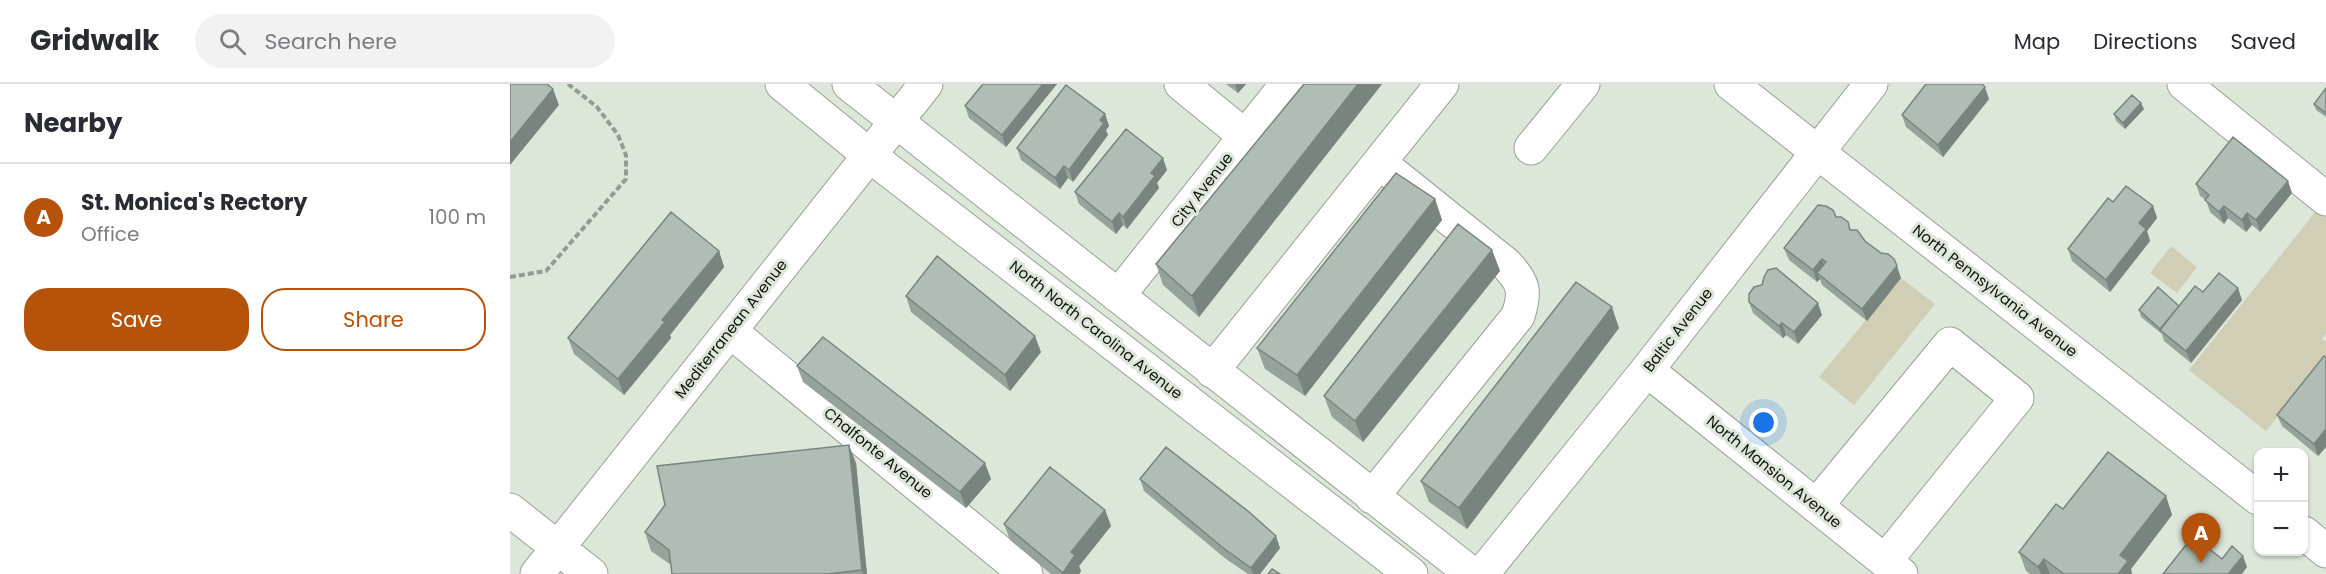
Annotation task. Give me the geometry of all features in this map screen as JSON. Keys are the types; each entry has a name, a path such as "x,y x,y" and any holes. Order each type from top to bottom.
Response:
{"street":[{"name":"North North Carolina Avenue","path":"782,84 869,155 1411,574"},
{"path":"849,84 1472,574"},
{"name":"Mediterranean Avenue","path":"537,574 926,84"},
{"path":"1182,84 1245,136"},
{"name":"City Avenue","path":"1118,296 1287,84"},
{"path":"1212,371 1442,84"},
{"path":"1531,148 1583,84"},
{"name":"North Pennsylvania Avenue","path":"1731,84 2254,494"},
{"name":"Baltic Avenue","path":"1482,574 1647,370 1871,84"},
{"path":"2184,84 2326,198"},
{"path":"1372,497 1518,316 1524,296 1520,278 1506,264 1380,163"},
{"name":"Chalfonte Avenue","path":"730,331 1026,574"},
{"path":"1816,506 1950,344 2017,398 1893,567"},
{"name":"North Mansion Avenue","path":"1647,370 1893,567"},
{"path":"510,510 591,574"},
{"path":"2308,536 2326,551"}],"path":[{"path":"510,277 546,271 626,179 626,155 618,135 597,107 568,84"}],"shaded area":[{"path":"2321,205 2326,209 2326,333 2322,339 2326,342 2326,357 2266,431 2189,370"},
{"path":"2171,246 2197,267 2177,293 2150,273"},
{"path":"1901,278 1935,304 1854,405 1819,377"}],"building":[{"path":"510,84 547,84 553,89 510,142"},
{"path":"983,84 1043,84 1002,135 965,106"},
{"path":"1304,84 1358,84 1192,296 1156,264"},
{"path":"1926,84 1982,84 1985,87 1938,145 1902,115"},
{"path":"1066,85 1105,114 1100,120 1104,123 1069,170 1064,166 1055,178 1017,148"},
{"path":"2326,88 2326,113 2314,104"},
{"path":"2132,95 2141,103 2123,123 2114,114"},
{"path":"1126,129 1163,158 1151,173 1155,176 1123,217 1119,213 1112,222 1075,192"},
{"path":"2233,137 2288,181 2256,220 2247,213 2242,220 2224,206 2219,212 2205,200 2209,195 2196,184"},
{"path":"1396,173 1435,199 1297,375 1257,348"},
{"path":"2126,186 2153,206 2139,223 2146,229 2106,280 2068,249 2108,198 2113,202"},
{"path":"1818,205 1833,210 1836,217 1841,217 1848,222 1850,230 1857,230 1865,241 1894,259 1897,266 1862,309 1817,273 1826,262 1822,259 1813,270 1784,248"},
{"path":"671,212 719,251 662,320 665,322 618,379 568,338"},
{"path":"1458,224 1492,250 1355,421 1324,396"},
{"path":"937,256 1035,336 1005,375 906,296"},
{"path":"1776,268 1818,303 1794,332 1782,323 1779,326 1749,302 1749,294 1754,287 1762,285 1768,270"},
{"path":"2219,273 2238,288 2186,351 2160,330 2195,286 2203,292"},
{"path":"1576,282 1612,307 1459,508 1421,481"},
{"path":"2158,287 2179,306 2160,329 2139,310"},
{"path":"823,337 985,463 960,492 797,366"},
{"path":"2324,356 2326,358 2326,429 2314,444 2277,415"},
{"path":"849,445 862,570 827,574 672,574 669,550 645,532 665,505 657,466"},
{"path":"1166,447 1276,536 1251,568 1140,479"},
{"path":"2108,452 2166,496 2120,555 2128,561 2118,574 2064,574 2044,559 2038,567 2019,552 2056,504 2063,509"},
{"path":"1050,467 1105,510 1071,552 1075,555 1063,573 1004,524"},
{"path":"2193,536 2222,559 2232,546 2243,556 2228,574 2163,574"},
{"path":"1272,569 1280,574 1268,574"}],"place":[{"name":"St. Monica's Rectory","path":"2201,563"}]}
